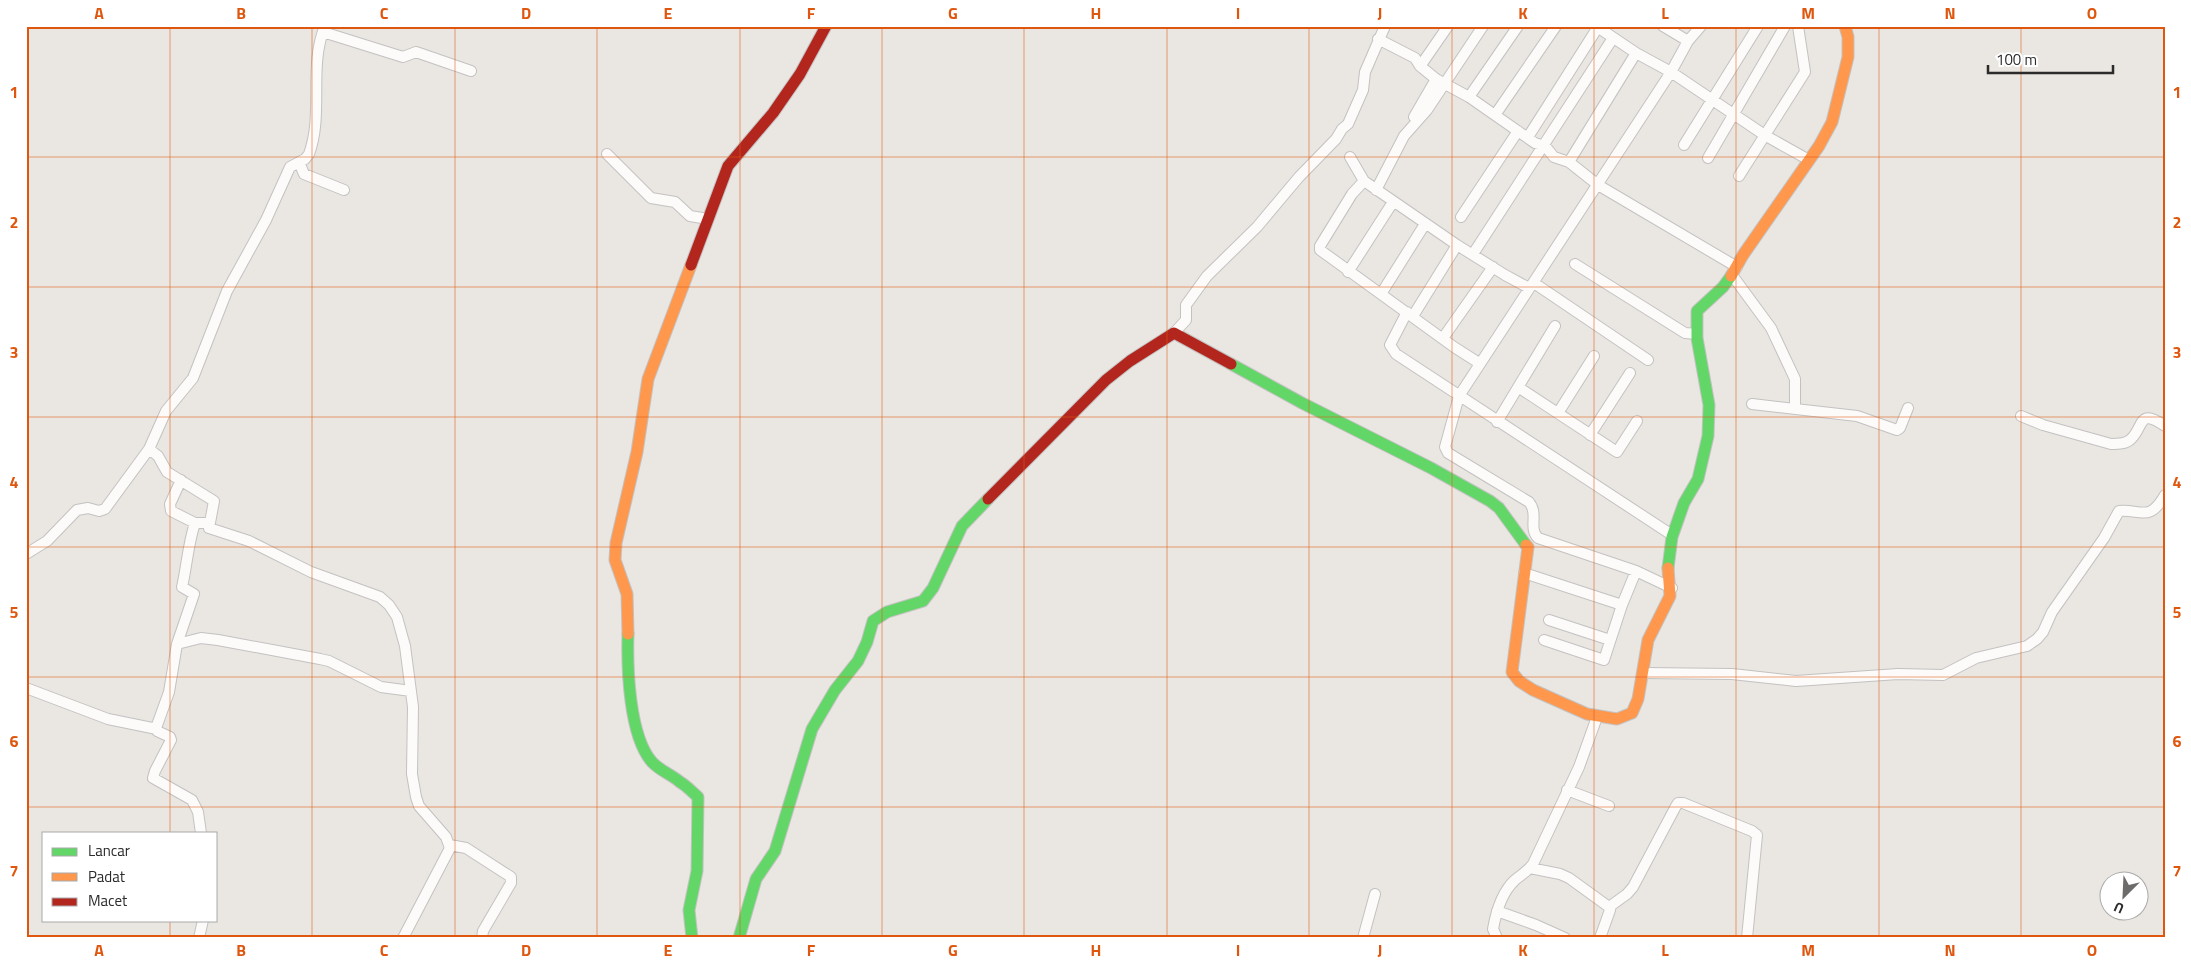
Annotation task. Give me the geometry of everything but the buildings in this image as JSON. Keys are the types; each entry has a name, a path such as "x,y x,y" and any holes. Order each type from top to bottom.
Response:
{"street":[{"path":"692,938 688,910 698,850 696,818 698,797 681,782 652,763 647,756 636,729 627,670 629,610 615,553 625,497 637,452 648,379 728,166 773,113 800,74 826,26"},
{"path":"739,938 756,879 775,851 812,729 835,690 858,661 867,642 873,621 887,612 923,601 933,588 962,526 1106,380 1130,361 1174,333 1186,320 1186,305 1207,276 1257,227 1299,177 1348,124 1363,90 1365,72 1385,26"},
{"path":"1421,66 1448,26"},
{"path":"1376,190 1404,136 1427,110 1441,81 1483,26"},
{"path":"1469,97 1518,26"},
{"path":"1495,115 1556,26"},
{"path":"1672,588 1636,571 1538,538 1533,530 1534,510 1528,502 1448,454 1446,447 1459,396 1672,72 1688,41 1701,26"},
{"path":"1684,145 1758,26"},
{"path":"1708,158 1785,26"},
{"path":"1739,176 1805,72 1798,26"},
{"path":"1174,333 1302,403 1430,468 1490,501 1499,508 1528,547 1513,676 1515,680 1538,693 1597,717 1614,720 1624,718 1632,713 1638,700 1649,638 1666,610 1672,588 1668,561 1672,534 1681,510 1699,475 1709,419 1708,392 1697,334 1697,311 1723,287 1809,160 1832,122 1848,57 1848,37 1845,26"},
{"path":"1528,137 1597,27 1636,53 1672,72 1766,136 1809,160"},
{"path":"1669,28 1688,41"},
{"path":"26,554 47,541 77,510 88,508 100,512 105,509 149,449 166,411 193,378 227,292 266,220 290,167 308,157 317,113 317,50 324,29 403,58 416,52 471,71"},
{"path":"1473,254 1545,146 1613,38"},
{"path":"1378,39 1415,58 1421,66 1441,81 1469,97 1535,142 1545,146 1554,157 1569,162 1598,185 1734,271 1770,327 1796,381 1796,409"},
{"path":"1569,162 1636,53"},
{"path":"1461,217 1518,131"},
{"path":"607,154 649,197 675,202 690,216 708,219"},
{"path":"1350,156 1364,181 1425,224 1493,267 1532,286 1648,360"},
{"path":"299,162 304,174 344,190"},
{"path":"1364,181 1352,194 1320,246 1320,250 1348,272 1480,362"},
{"path":"1348,272 1393,202"},
{"path":"1381,294 1425,224"},
{"path":"1457,245 1390,344 1390,348 1497,422 1672,534"},
{"path":"1575,264 1685,333 1697,334"},
{"path":"1443,338 1493,267"},
{"path":"1497,422 1555,326"},
{"path":"1558,413 1594,356"},
{"path":"1590,435 1630,373"},
{"path":"1518,387 1616,452 1637,421"},
{"path":"1752,404 1857,416 1897,430 1900,428 1908,408"},
{"path":"2022,416 2043,425 2111,444 2120,444 2130,440 2140,423 2145,419 2151,418 2165,426"},
{"path":"149,449 158,456 168,472 214,501 209,528 249,541 312,572 380,598 389,605 397,617 402,631 413,707 412,774 416,797 419,806 446,837 450,845 445,859 403,938"},
{"path":"181,480 170,504 170,509 194,523 210,523"},
{"path":"1643,673 1732,674 1796,681 1898,674 1943,675 1976,658 2026,646 2037,639 2043,632 2052,612 2104,538 2118,513 2121,511 2147,513 2158,506 2165,495"},
{"path":"156,729 169,692 177,644 194,594 182,587 190,548 189,540 194,523"},
{"path":"1544,640 1604,660 1622,605 1636,571"},
{"path":"1524,573 1622,605"},
{"path":"1549,620 1610,640"},
{"path":"177,644 201,638 313,657 329,661 381,687 411,691"},
{"path":"26,688 108,719 156,729 170,737 171,740 154,771 153,778 192,800 198,812 201,832"},
{"path":"1497,938 1493,929 1497,911 1508,888 1530,868 1578,767 1597,717"},
{"path":"1567,790 1609,806"},
{"path":"1609,907 1627,894 1633,887 1676,806 1683,803 1752,831 1757,835 1747,938"},
{"path":"450,845 466,848 511,877 510,883 483,931 482,938"},
{"path":"1530,868 1560,874 1569,878 1609,907"},
{"path":"1363,938 1375,894"},
{"path":"1600,938 1610,910 1609,907"},
{"path":"1497,911 1565,938"},
{"path":"199,938 203,922"}],"traffic: fast":[{"path":"1668,568 1672,537 1684,503 1698,479 1708,436 1709,405 1697,338 1697,311 1723,287 1731,276"},
{"path":"1231,364 1302,403 1431,468 1490,501 1499,508 1526,545"},
{"path":"739,938 756,879 775,851 812,729 835,690 858,661 867,642 873,621 887,612 923,601 933,588 962,526 988,499"},
{"path":"628,634 631,701 638,736 644,750 655,765 685,785 698,797 697,871 689,910 692,938"}],"traffic: slow":[{"path":"1731,276 1743,255 1819,146 1832,122 1848,57 1848,37 1845,26"},
{"path":"628,634 627,594 615,560 616,543 637,452 648,379 691,265"},
{"path":"1526,545 1528,547 1512,672 1519,681 1533,690 1587,714 1617,719 1632,713 1638,699 1648,640 1670,596 1668,568"}],"traffic: jam":[{"path":"691,265 728,166 773,113 800,74 826,26"},
{"path":"988,499 1106,380 1130,361 1174,333 1231,364"}]}
